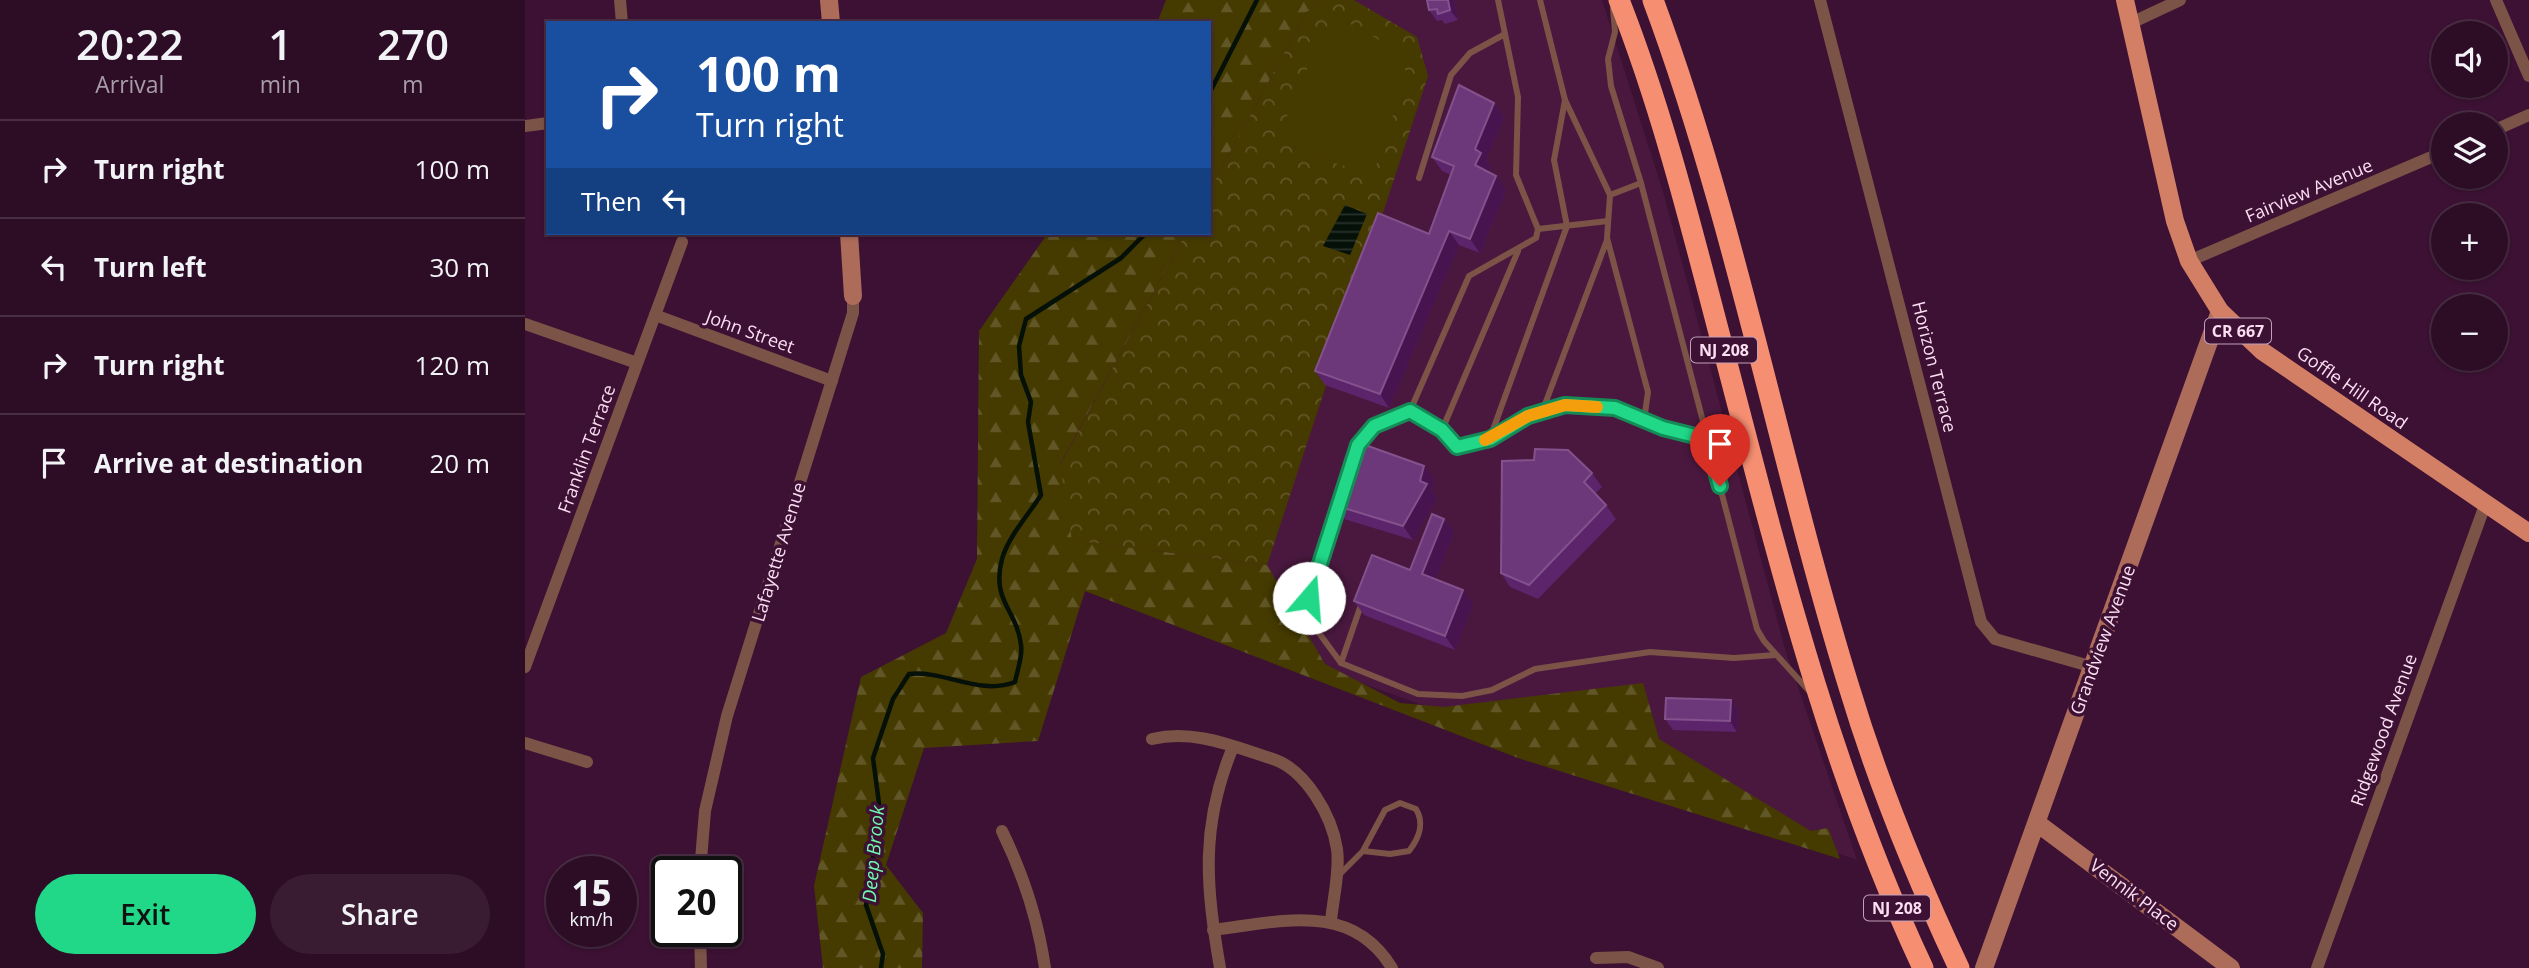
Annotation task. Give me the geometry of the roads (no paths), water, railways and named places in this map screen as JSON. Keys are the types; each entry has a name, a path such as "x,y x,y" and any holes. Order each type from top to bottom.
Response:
{"highway":[{"name":"NJ 208","path":"1619,0 1673,162 1820,704 1857,811 1923,968"},
{"name":"NJ 208","path":"1653,0 1688,100 1720,209 1850,690 1907,850 1959,968"}],"main road":[{"name":"Goffle Hill Road","path":"2125,0 2175,221 2189,261 2220,311 2262,351 2529,533"}],"street":[{"path":"621,0 622,21"},
{"path":"829,0 831,21"},
{"name":"Horizon Terrace","path":"1820,0 1981,622 1995,639 2093,667"},
{"path":"2131,23 2180,0"},
{"path":"2496,0 2529,76"},
{"path":"2508,124 2529,115"},
{"path":"525,126 546,123"},
{"name":"Fairview Avenue","path":"2189,261 2431,157"},
{"name":"Lafayette Avenue","path":"701,856 705,811 724,729 853,313 849,235"},
{"name":"Franklin Terrace","path":"525,667 682,243"},
{"name":"Grandview Avenue","path":"1985,966 2220,311"},
{"name":"John Street","path":"655,315 832,381"},
{"path":"525,324 637,363"},
{"name":"Ridgewood Avenue","path":"2317,968 2485,505"},
{"path":"1152,740 1176,734 1199,736 1282,762 1315,792 1337,849 1331,921"},
{"path":"525,743 587,762"},
{"path":"1220,968 1207,882 1208,842 1220,777 1233,747"},
{"name":"Vennik Place","path":"2037,822 2231,968"},
{"path":"1002,831 1021,870 1038,923 1045,968"},
{"path":"1213,930 1298,920 1331,921 1371,941 1392,968"},
{"path":"700,947 701,968"},
{"path":"1596,958 1628,957 1658,968"}],"lane":[{"path":"1354,458 1358,445 1374,426 1410,411 1469,276 1537,238 1538,229 1516,175 1518,97 1498,0"},
{"path":"1540,0 1565,100 1610,195 1607,238 1542,412"},
{"path":"1611,0 1615,32 1608,71 1641,183 1757,629 1820,704"},
{"path":"1419,178 1451,75 1470,53 1505,34"},
{"path":"1490,439 1567,226 1554,160 1565,100"},
{"path":"1610,195 1641,183"},
{"path":"1538,229 1608,221"},
{"path":"1607,238 1648,393 1644,420"},
{"path":"1442,430 1518,250"},
{"path":"1410,411 1442,430 1457,447 1490,439 1528,416 1565,405 1615,408 1663,428 1707,439"},
{"path":"1342,497 1309,598 1316,629 1341,663 1418,694 1462,696 1492,690 1535,669 1650,652 1734,658 1776,654"},
{"path":"1341,663 1364,597"},
{"path":"1334,880 1363,851 1385,810 1400,803 1416,809 1421,817 1421,831 1409,851 1389,854 1363,851"}],"waterway":[{"name":"Deep Brook","path":"1211,90 1257,0"},
{"name":"Deep Brook","path":"881,968 883,954 866,905 880,811 873,758 893,699 909,674 936,676 975,685 1002,686 1015,682 1020,664 1019,633 1002,595 999,573 1009,542 1041,495 1028,422 1031,402 1021,375 1019,346 1026,319 1121,258 1144,235"}]}
